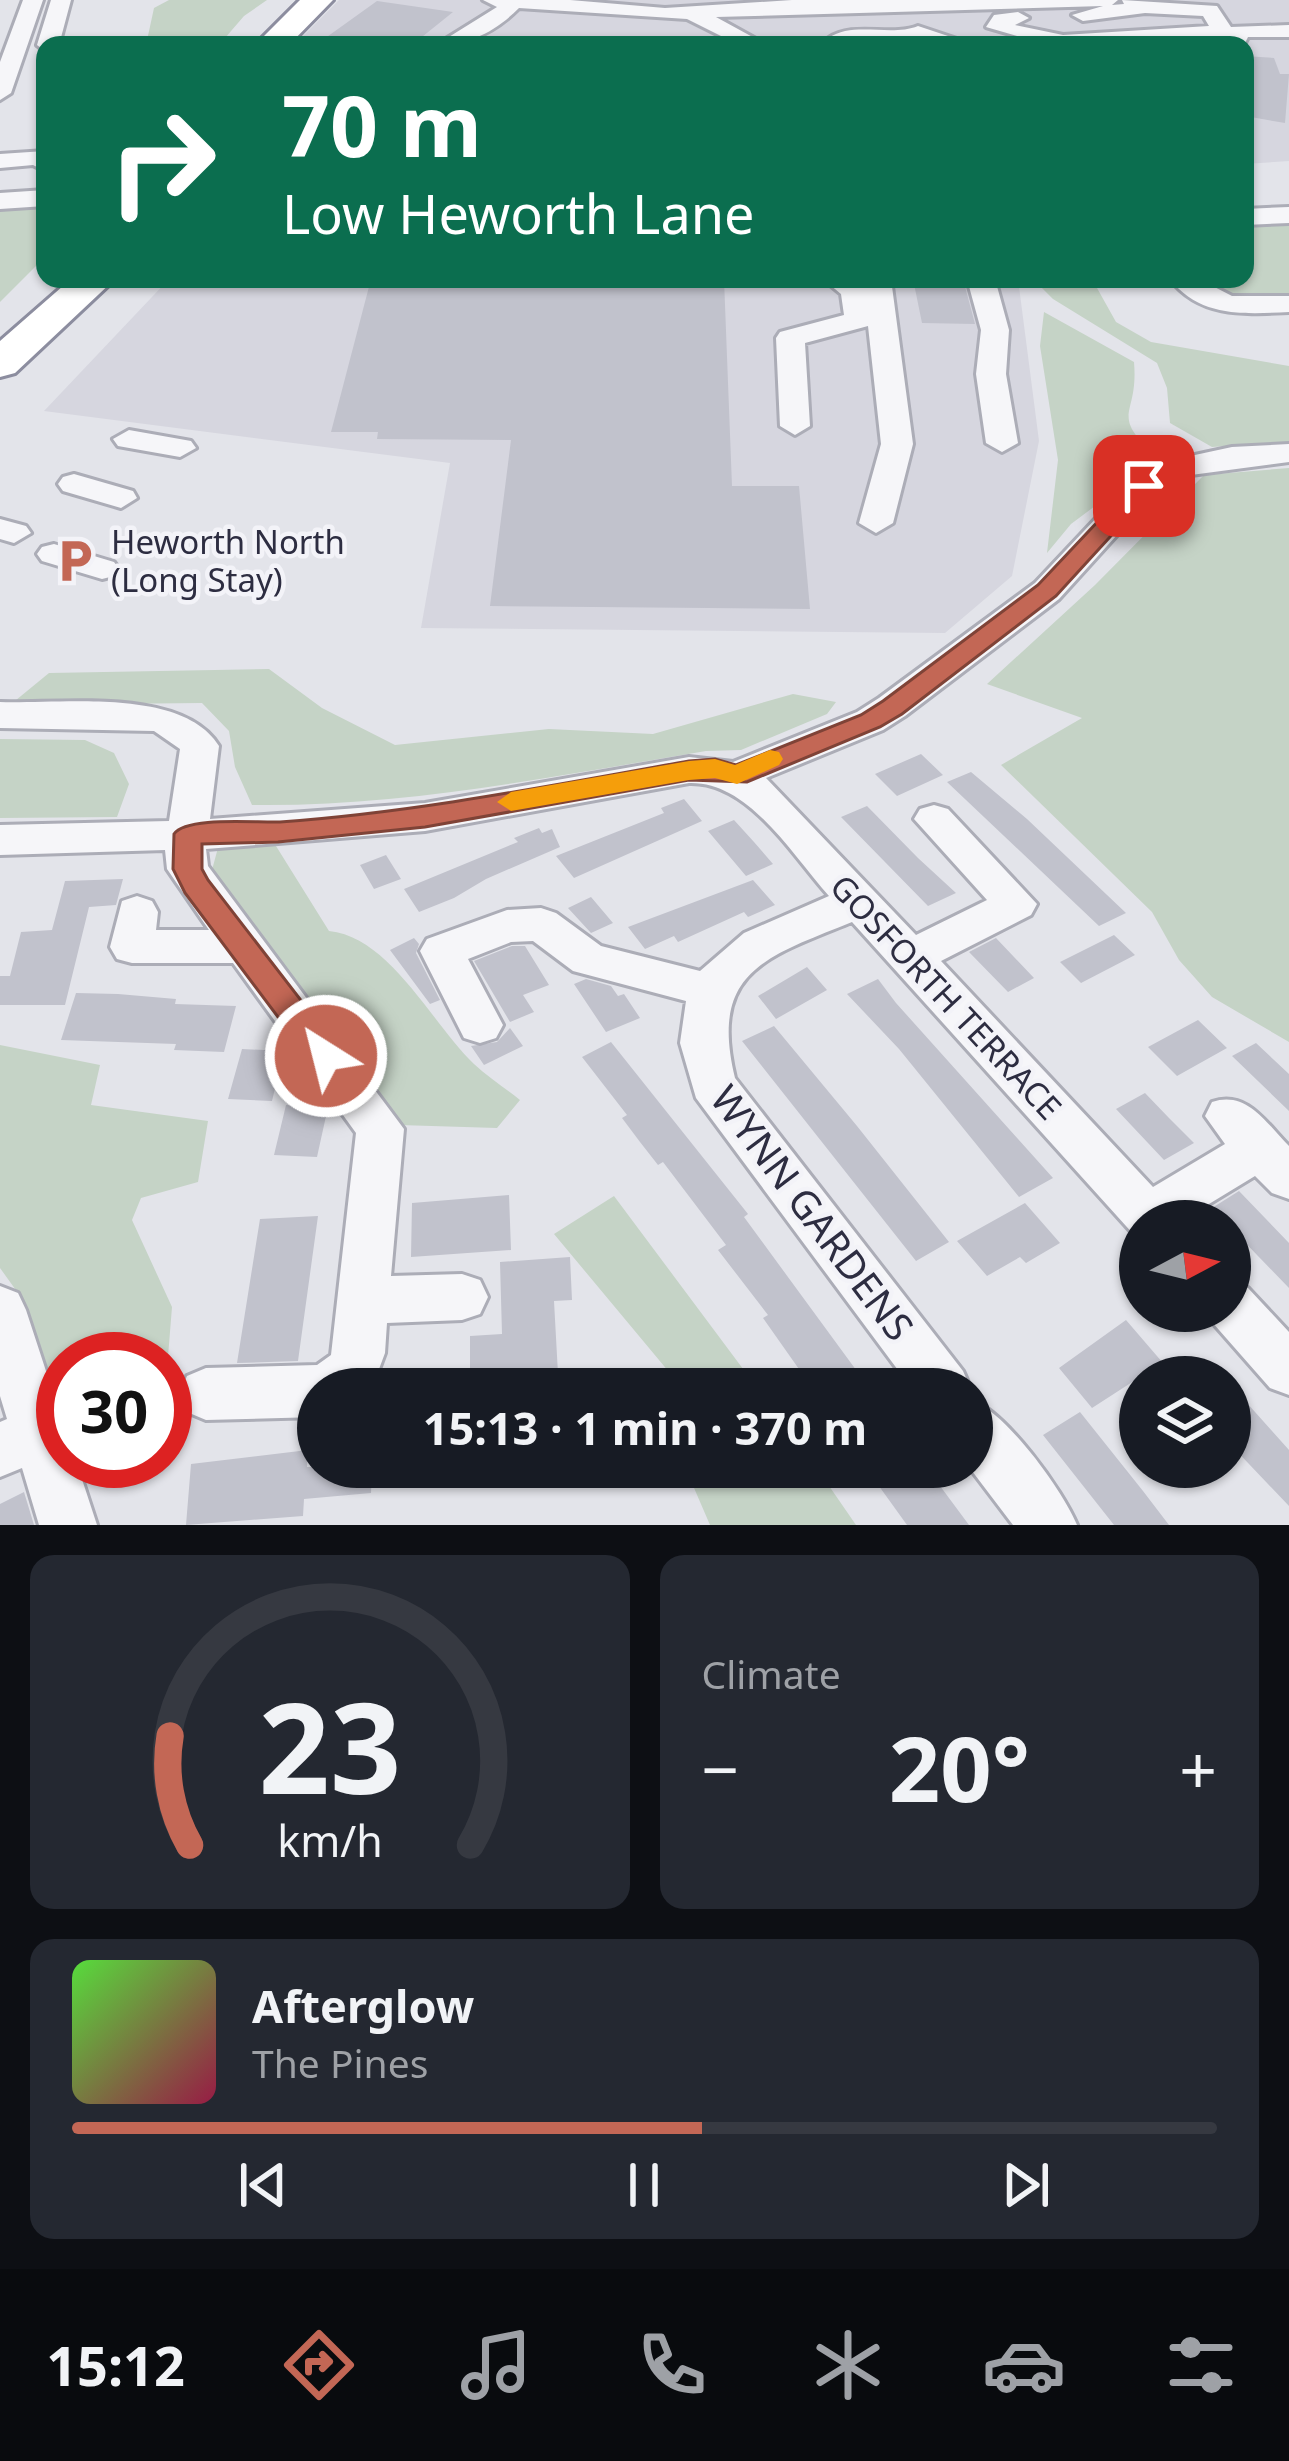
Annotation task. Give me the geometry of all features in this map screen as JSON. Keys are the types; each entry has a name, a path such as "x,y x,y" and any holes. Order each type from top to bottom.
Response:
{"highway":[{"path":"252,36 290,0"},
{"path":"281,36 318,0"},
{"path":"0,332 48,288"},
{"path":"0,364 85,288"}],"street":[{"path":"51,36 61,0"},
{"path":"693,14 813,5 1108,0"},
{"path":"1132,0 1141,8 1002,20 998,27 1027,32 1216,18 1210,10 1198,7 1153,9 1145,0"},
{"path":"464,36 497,18 504,1 666,7 693,14 737,36"},
{"path":"914,4 919,36"},
{"path":"1237,36 1240,30 1289,27 1275,4"},
{"path":"813,5 833,20 840,36"},
{"path":"2,83 19,15"},
{"path":"0,161 36,157"},
{"path":"0,201 36,199"},
{"path":"1254,217 1289,215"},
{"path":"795,426 790,338 860,320 851,288"},
{"path":"876,523 897,445 878,288"},
{"path":"983,288 994,330 991,374 1002,443"},
{"path":"1191,288 1217,303 1289,304"},
{"path":"129,439 180,448"},
{"path":"0,840 278,832 425,817 689,770 715,769 737,775 870,721 892,707 1047,591 1144,486 1181,468 1289,453"},
{"path":"74,484 121,498"},
{"path":"54,554 102,569"},
{"path":"0,716 160,719 182,728 200,746 188,869 380,1130 352,1368"},
{"name":"GOSFORTH TERRACE","path":"737,775 1133,1200"},
{"path":"909,958 1028,916 934,819"},
{"path":"480,1025 442,951 507,926 541,924 588,959 708,990 755,947 858,902"},
{"path":"137,912 131,947 245,946"},
{"name":"WYNN GARDENS","path":"708,990 700,1019 702,1052 713,1085 928,1368"},
{"path":"1178,1200 1259,1148"},
{"path":"363,1300 462,1297"},
{"path":"1,1310 18,1442 68,1525"},
{"path":"1251,1328 1289,1370"},
{"path":"206,1394 297,1392"},
{"path":"993,1453 1048,1525"}],"shaded area":[{"path":"339,0 1289,0 1289,161 1254,163 1254,36 303,36"},
{"path":"160,288 1019,288 1039,441 1012,576 945,633 421,628 450,463 44,411"}],"green space":[{"path":"169,0 267,0 227,36 148,36 154,8"},
{"path":"36,201 36,266 0,302 0,203"},
{"path":"1289,219 1289,297 1228,297 1214,288 1254,288 1254,221"},
{"path":"1042,288 1097,288 1116,322 1151,342 1289,366 1289,442 1212,447 1170,423 1167,388 1157,363"},
{"path":"1044,312 1134,362 1129,422 1158,459 1071,524 1047,553 1058,460 1040,346"},
{"path":"1289,468 1289,1042 1212,997 1179,960 1152,912 1001,765 1082,718 987,684 1095,585 1204,475"},
{"path":"269,669 322,708 395,745 549,729 653,734 793,694 836,702 827,714 741,750 706,751 424,795 252,805 235,767 229,731 202,703 10,705 49,673"},
{"path":"0,739 85,740 114,753 129,784 117,817 0,818"},
{"path":"271,838 329,931 351,937 391,965 474,1064 520,1100 497,1128 399,1125 212,870 219,844"},
{"path":"0,1045 100,1065 91,1105 208,1121 198,1182 141,1198 132,1220 172,1307 170,1332 36,1332 36,1350 18,1293 0,1268"},
{"path":"614,1196 742,1368 666,1368 554,1234"},
{"path":"694,1488 830,1488 856,1525 710,1525"}],"building":[{"path":"377,1 453,12 423,36 328,36"},
{"path":"1254,57 1274,58 1280,74 1289,74 1285,123 1254,118"},
{"path":"369,288 724,288 732,486 799,486 810,609 490,606 511,440 377,439 378,432 331,432"},
{"path":"915,288 965,288 975,324 922,323"},
{"path":"921,754 943,775 897,796 875,774"},
{"path":"971,772 1126,913 1099,926 947,782"},
{"path":"684,799 702,821 574,878 556,856 664,813 661,808"},
{"path":"867,806 956,893 928,906 841,817"},
{"path":"734,820 773,864 746,876 708,831"},
{"path":"539,828 542,833 552,829 560,847 454,898 419,912 404,889 518,842 514,838"},
{"path":"386,855 401,879 374,889 360,865"},
{"path":"123,879 116,905 89,907 65,1005 0,1005 0,976 10,976 21,932 52,930 65,881"},
{"path":"753,880 775,905 748,917 744,912 678,942 674,936 645,949 628,927"},
{"path":"591,897 613,923 591,933 568,908"},
{"path":"1114,935 1135,955 1081,983 1060,962"},
{"path":"414,938 419,944 416,953 440,1000 430,1004 390,950"},
{"path":"996,938 1034,978 1008,992 969,952"},
{"path":"512,946 525,946 549,985 523,995 534,1012 510,1022 474,961"},
{"path":"807,967 827,990 776,1019 758,996"},
{"path":"586,979 611,986 618,996 624,994 640,1018 606,1032 574,984"},
{"path":"878,979 1053,1178 1019,1197 899,1049 847,994"},
{"path":"76,993 236,1006 224,1052 174,1050 176,1044 61,1040"},
{"path":"1198,1020 1227,1048 1177,1076 1148,1047"},
{"path":"774,1026 949,1242 916,1261 742,1041"},
{"path":"510,1028 523,1046 484,1065 471,1046 497,1042"},
{"path":"611,1042 748,1214 744,1217 855,1368 798,1368 763,1318 768,1315 718,1250 726,1245 663,1162 658,1165 640,1142 622,1118 627,1115 582,1057"},
{"path":"1256,1043 1289,1074 1289,1111 1232,1056"},
{"path":"242,1049 284,1051 272,1101 228,1099"},
{"path":"1145,1093 1194,1143 1164,1160 1116,1109"},
{"path":"286,1105 328,1107 317,1157 274,1155"},
{"path":"1239,1191 1248,1200 1225,1200"},
{"path":"509,1195 511,1250 411,1257 412,1203"},
{"path":"1025,1203 1060,1243 1026,1263 1020,1257 987,1276 957,1241"},
{"path":"1251,1203 1289,1243 1289,1288 1251,1249"},
{"path":"318,1216 298,1361 237,1363 260,1219"},
{"path":"570,1257 572,1300 554,1301 558,1368 470,1368 470,1336 502,1334 500,1262"},
{"path":"1119,1325 1119,1332 1136,1332 1157,1356 1119,1356 1119,1391 1092,1408 1059,1368"},
{"path":"1251,1407 1289,1450 1289,1506 1251,1466"},
{"path":"1080,1412 1119,1462 1119,1488 1140,1488 1169,1525 1114,1525 1043,1435"},
{"path":"297,1451 297,1488 371,1488 371,1493 304,1499 303,1516 186,1525 192,1464"},
{"path":"880,1488 942,1488 969,1525 907,1525"},
{"path":"24,1492 34,1525 0,1525 0,1504"}],"slow traffic":[{"path":"511,802 689,770 715,769 737,775 770,759"}],"place":[{"name":"Heworth North (Long Stay)","path":"75,561"}],"route":[{"path":"326,1056 196,885 185,851 188,834 278,832 425,817 689,770 715,769 737,775 870,721 892,707 1047,591 1144,486"}]}
